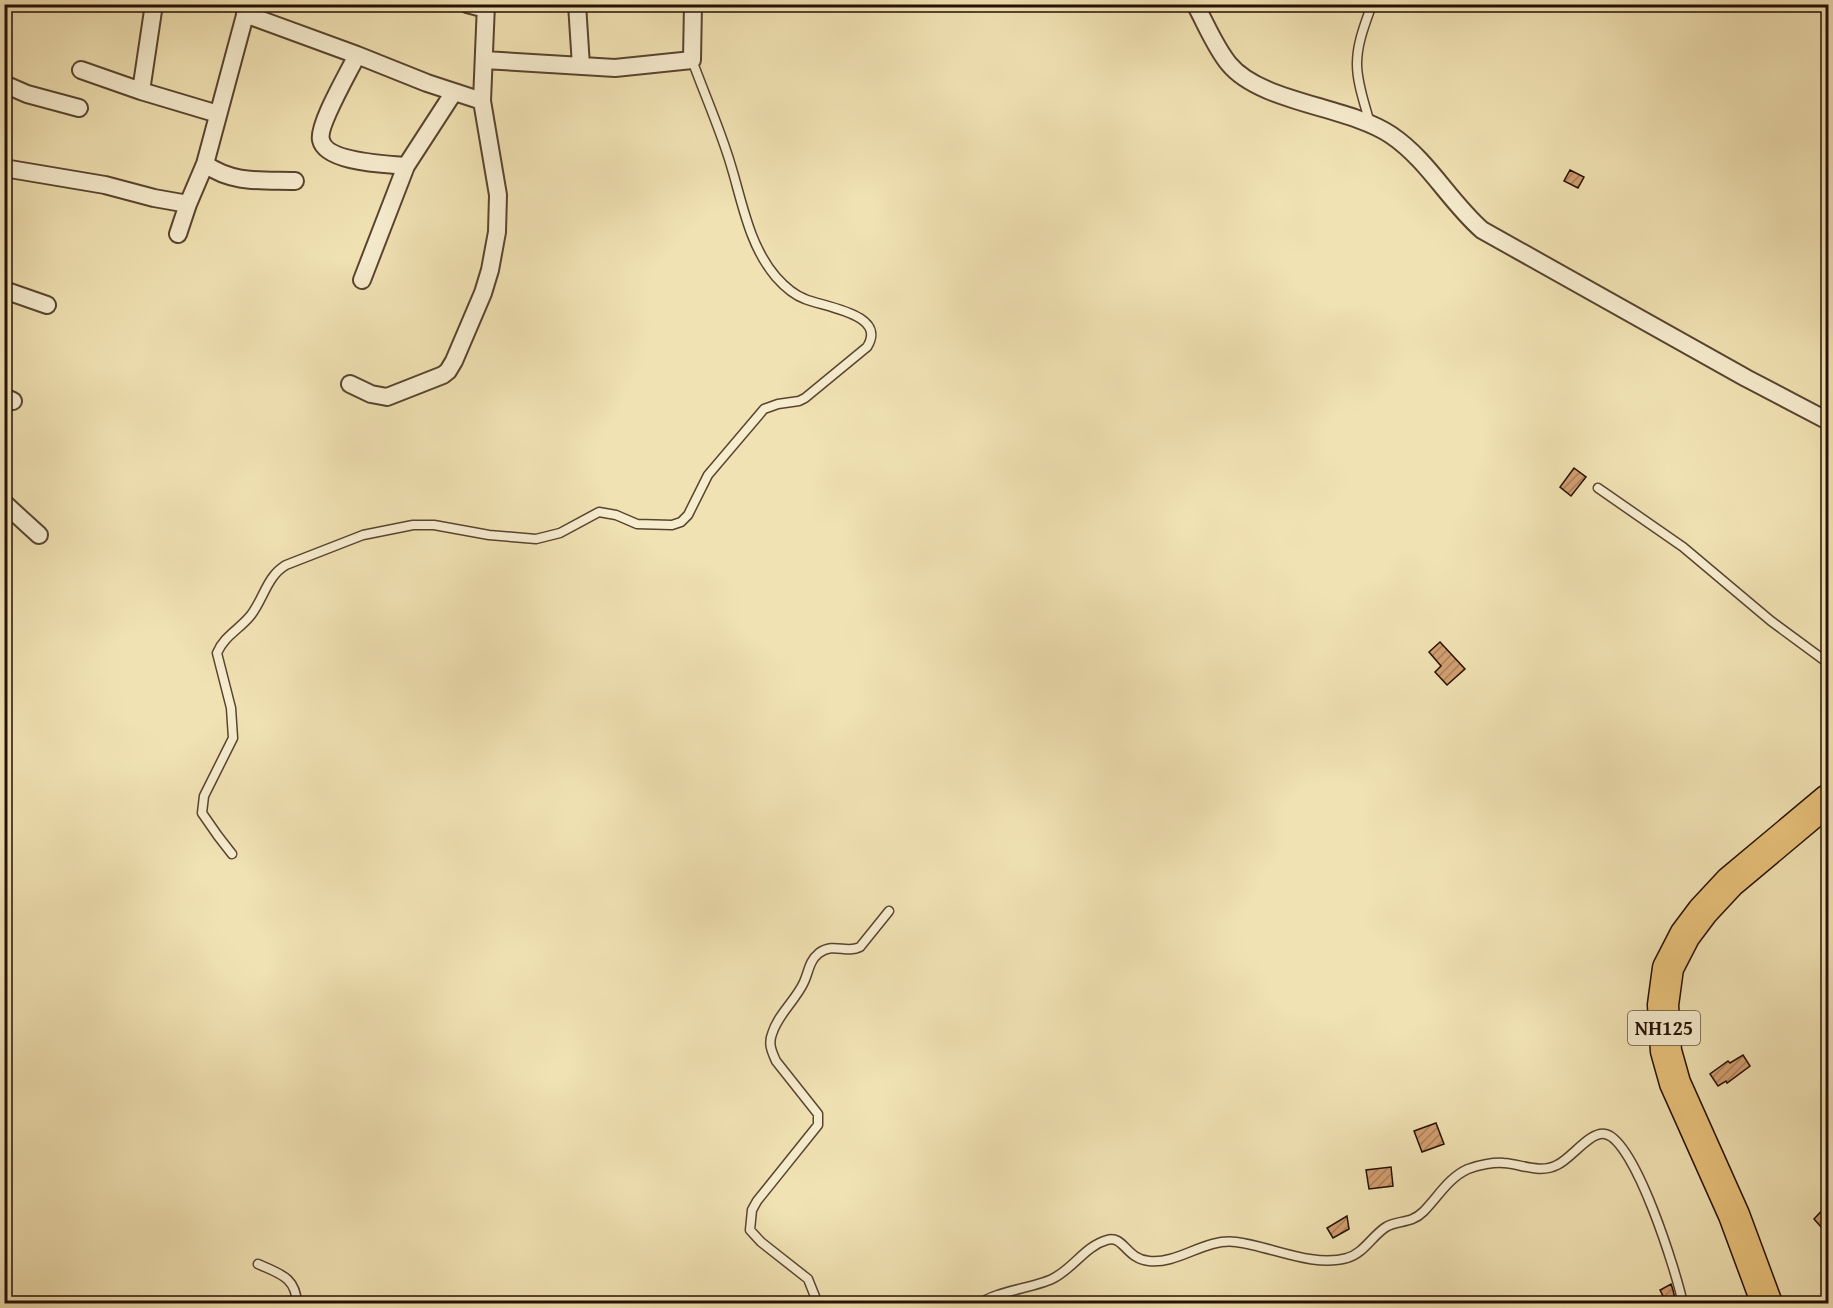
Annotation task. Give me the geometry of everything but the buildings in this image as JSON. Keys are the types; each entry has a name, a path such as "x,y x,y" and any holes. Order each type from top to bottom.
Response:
{"highway":[{"name":"NH125","path":"1767,1304 1734,1215 1675,1083 1666,1051 1663,1005 1668,968 1685,935 1703,911 1730,882 1828,800"}],"street":[{"path":"141,91 154,4"},
{"path":"350,384 371,394 387,397 443,375 454,362 483,293 497,232 498,195 482,101 486,7 467,4"},
{"path":"577,4 581,66"},
{"path":"484,60 615,68 692,60 693,4"},
{"path":"1196,4 1229,65 1239,74 1274,92 1371,124 1388,133 1413,152 1467,217 1482,230 1746,378 1828,421"},
{"path":"178,234 205,164 247,9 357,55 482,101"},
{"path":"357,55 333,101 321,134 321,141 324,147 331,152 350,160 406,166"},
{"path":"81,70 218,114"},
{"path":"4,84 27,94 79,108"},
{"path":"362,280 406,166 454,92"},
{"path":"205,164 217,172 245,181 295,181"},
{"path":"4,168 105,185 188,204"},
{"path":"4,290 46,305"},
{"path":"4,503 39,535"}],"lane":[{"path":"1371,124 1357,66 1360,44 1372,4"},
{"path":"232,854 202,813 204,796 233,738 231,708 217,652 226,637 240,627 252,613 268,583 279,569 363,535 413,525 434,525 496,536 536,540 572,528 590,515 599,512 616,515 637,524 672,525 681,522 688,515 708,475 764,409 799,401 813,393 871,341 870,330 853,314 796,295 771,270 751,233 726,149 692,60"},
{"path":"1598,488 1683,547 1771,621 1828,663"},
{"path":"818,1304 808,1279 761,1242 750,1230 752,1210 757,1201 818,1125 818,1114 776,1061 771,1051 771,1035 800,988 812,960 820,952 831,947 854,950 860,947 890,911"},
{"path":"980,1304 990,1297 1055,1278 1089,1250 1114,1239 1119,1241 1130,1254 1147,1261 1173,1260 1213,1243 1235,1242 1313,1259 1350,1258 1387,1226 1406,1222 1421,1214 1448,1183 1471,1168 1499,1163 1529,1168 1553,1167 1560,1164 1592,1137 1603,1133 1608,1134 1620,1145 1650,1201 1676,1273 1683,1304"},
{"path":"258,1264 283,1275 295,1286 297,1304"}]}
